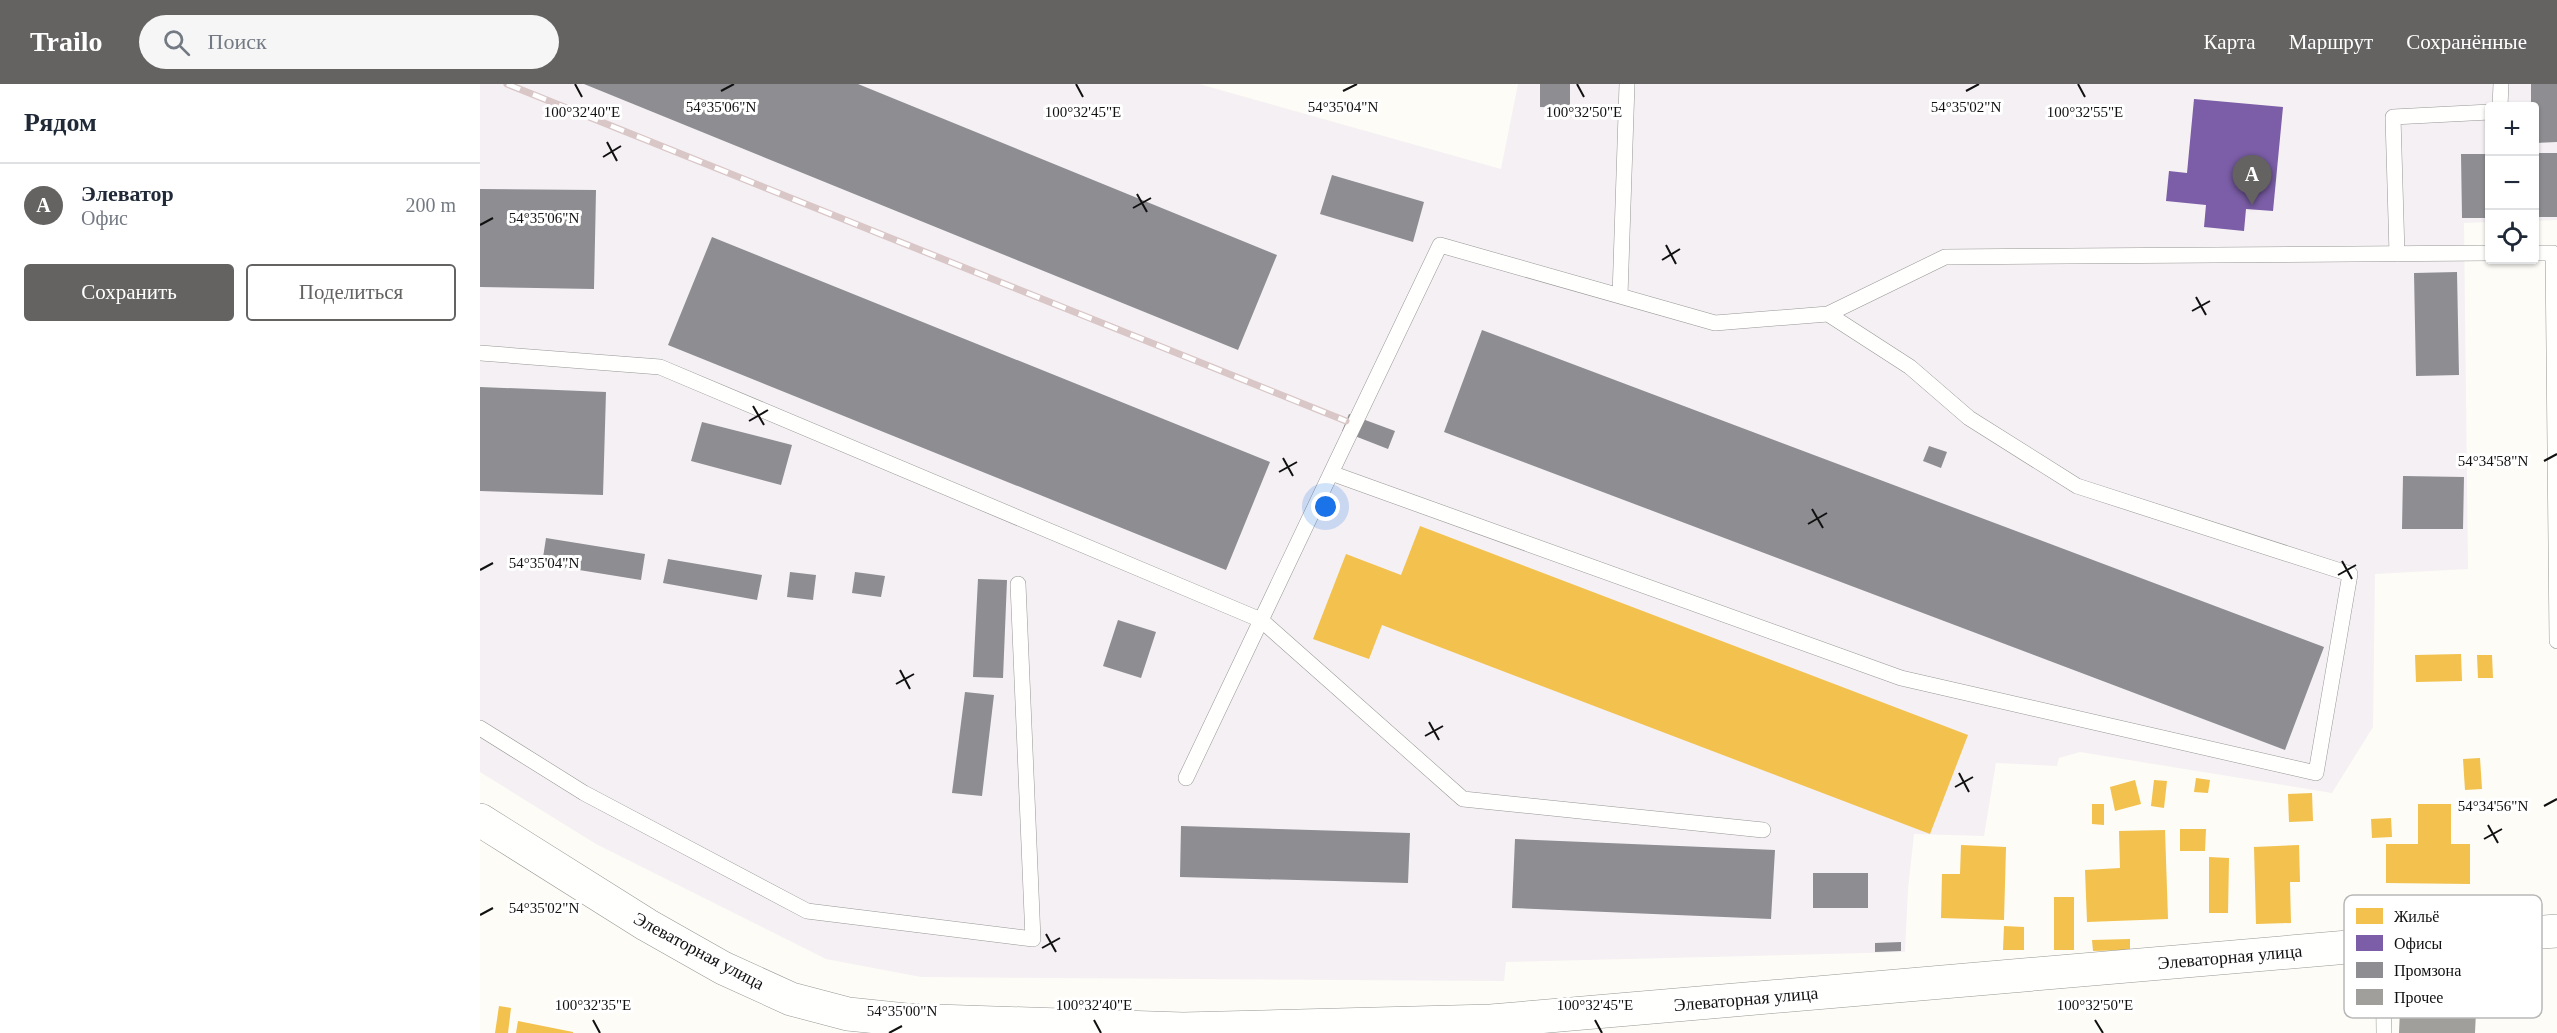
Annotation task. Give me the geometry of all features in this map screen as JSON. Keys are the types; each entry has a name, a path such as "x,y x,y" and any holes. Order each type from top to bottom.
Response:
{"street":[{"name":"Элеваторная улица","path":"480,820 646,925 723,968 791,999 848,1014 906,1020 1183,1029 1491,1021 2344,947"},
{"name":"Элеваторная улица","path":"2542,933 2557,932"}],"lane":[{"path":"1620,296 1627,84"},
{"path":"2500,102 2501,84"},
{"path":"2397,254 2393,117 2485,112"},
{"path":"1186,778 1440,245 1715,322 1828,314 1945,257 2485,254"},
{"path":"2539,253 2553,253 2557,641"},
{"path":"1331,473 1901,678 2316,773 2350,574 2077,486 1969,418 1910,367 1828,314"},
{"path":"480,353 660,368 1261,620 1463,799 1763,830"},
{"path":"480,728 584,793 807,911 1033,939 1018,584"},
{"path":"2384,1018 2384,1033"}],"shaded area":[{"path":"480,84 1199,84 1501,169 1518,84 2557,84 2557,220 2539,221 2539,102 2485,102 2485,222 2464,223 2468,569 2375,574 2373,727 2332,793 2080,752 2059,758 2057,766 1996,763 1984,836 1914,834 1905,952 1506,962 1504,981 921,977 826,959 596,844 480,772"}],"building: Жильё":[{"path":"1420,526 1968,735 1930,834 1382,625 1369,659 1313,639 1346,554 1401,575"},
{"path":"2461,654 2462,681 2416,682 2415,655"},
{"path":"2477,655 2492,655 2493,678 2478,678"},
{"path":"2480,758 2482,789 2465,790 2463,759"},
{"path":"2196,778 2210,780 2208,793 2194,792"},
{"path":"2135,780 2141,804 2115,811 2110,787"},
{"path":"2154,780 2167,781 2164,808 2151,806"},
{"path":"2312,793 2313,821 2289,822 2288,794"},
{"path":"2092,804 2104,804 2104,825 2092,824"},
{"path":"2418,804 2451,804 2451,844 2470,844 2470,884 2386,883 2386,844 2418,844"},
{"path":"2391,818 2392,837 2372,838 2371,819"},
{"path":"2180,829 2206,829 2205,851 2180,851"},
{"path":"2165,830 2168,919 2087,922 2085,870 2120,868 2119,831"},
{"path":"1961,845 2006,847 2004,920 1941,918 1942,874 1960,874"},
{"path":"2299,845 2300,882 2290,882 2291,923 2256,924 2254,847"},
{"path":"2209,857 2229,858 2228,913 2209,913"},
{"path":"2054,897 2074,897 2074,950 2054,950"},
{"path":"2004,926 2024,927 2024,950 2003,950"},
{"path":"2130,939 2130,950 2093,951 2092,940"},
{"path":"499,1006 511,1008 508,1033 495,1033"},
{"path":"518,1021 573,1032 573,1033 516,1033"}],"building: Офисы":[{"path":"2194,99 2283,107 2273,211 2246,209 2244,231 2204,227 2206,205 2166,201 2169,171 2187,173"}],"building: Промзона":[{"path":"584,84 858,84 1277,255 1238,350"},
{"path":"1540,84 1570,84 1570,108 1540,107"},
{"path":"2531,84 2557,84 2557,142 2539,143 2539,102 2531,102"},
{"path":"2539,153 2557,153 2557,217 2539,217"},
{"path":"2461,154 2485,154 2485,218 2462,218"},
{"path":"1332,175 1424,202 1413,242 1320,214"},
{"path":"480,189 596,190 594,289 480,287"},
{"path":"712,237 1270,462 1226,570 668,345"},
{"path":"2457,272 2459,375 2416,376 2414,273"},
{"path":"1482,330 2324,647 2285,750 1444,432"},
{"path":"480,387 606,392 603,495 480,491"},
{"path":"1349,414 1395,431 1388,449 1342,431"},
{"path":"702,422 792,445 781,485 691,461"},
{"path":"1929,446 1947,452 1941,468 1923,461"},
{"path":"2403,476 2464,477 2463,529 2402,529"},
{"path":"546,538 645,554 641,580 542,564"},
{"path":"668,559 762,575 757,600 663,583"},
{"path":"790,572 816,575 813,600 787,597"},
{"path":"855,572 885,576 881,597 852,593"},
{"path":"978,579 1007,580 1003,678 973,677"},
{"path":"1118,620 1156,632 1141,678 1103,666"},
{"path":"965,692 994,695 982,796 952,793"},
{"path":"1181,826 1410,833 1408,883 1180,877"},
{"path":"1515,839 1775,850 1771,919 1512,908"},
{"path":"1813,873 1868,873 1868,908 1813,908"},
{"path":"1901,942 1901,951 1875,952 1875,943"}],"building: Прочее":[{"path":"2400,1018 2476,1018 2475,1033 2399,1033"}],"railway":[{"path":"507,84 1346,421"}],"place":[{"name":"Элеватор","path":"2252,205"}]}
